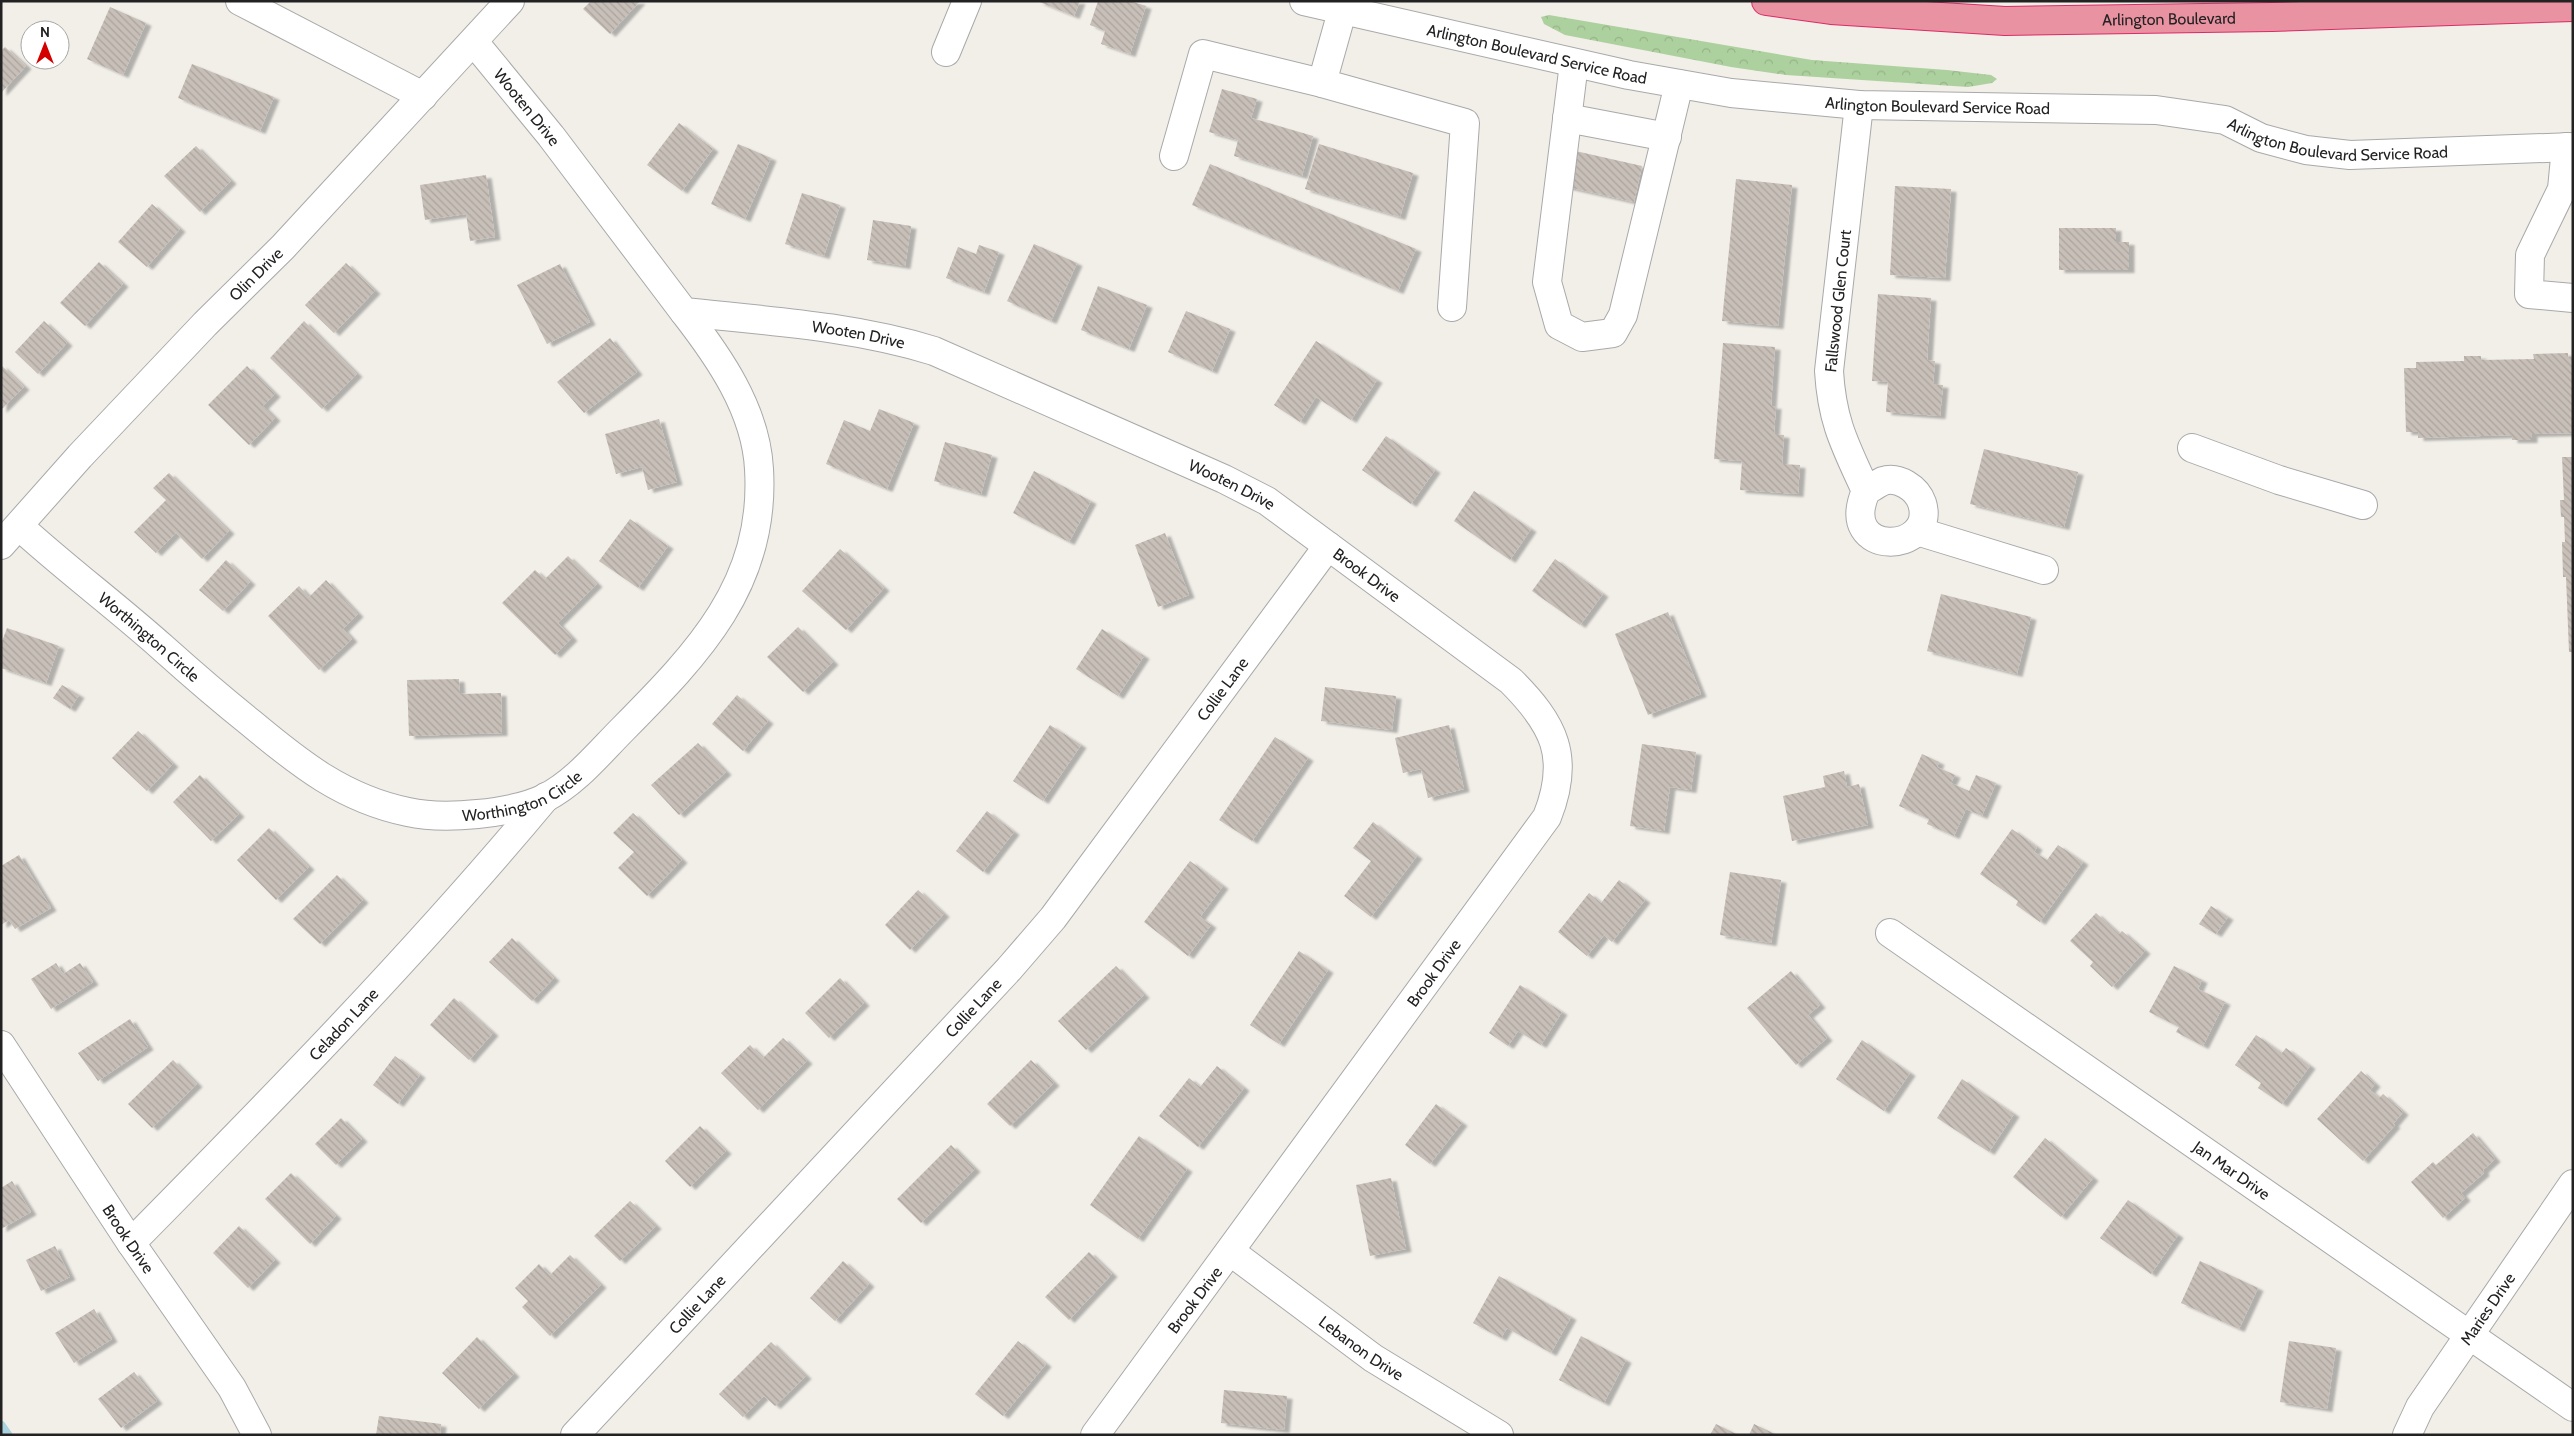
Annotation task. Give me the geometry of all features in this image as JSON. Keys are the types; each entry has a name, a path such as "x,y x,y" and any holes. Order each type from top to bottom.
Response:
{"highway":[{"name":"Arlington Boulevard","path":"1766,1 1831,10 2005,21 2272,17 2573,7"}],"street":[{"path":"240,1 423,96"},
{"name":"Olin Drive","path":"10,535 87,449 205,324 283,247 510,1"},
{"path":"946,52 967,1"},
{"name":"Arlington Boulevard Service Road","path":"1304,1 1344,6 1574,62 1731,93 1859,105 2156,110 2225,120 2261,138 2306,150 2350,155 2570,147"},
{"path":"1322,83 1344,6"},
{"name":"Wooten Drive","path":"474,42 551,136 684,312 847,330 892,338 934,351 1224,479 1267,501 1328,546"},
{"path":"1174,156 1204,54 1322,83 1465,123 1452,308"},
{"path":"1574,62 1546,282 1558,325 1582,337 1613,333 1624,315 1679,84"},
{"name":"Fallswood Glen Court","path":"1859,105 1829,371 1831,402 1839,434 1866,491"},
{"path":"1567,118 1667,137"},
{"path":"2570,147 2562,189 2560,214 2530,255 2530,294 2573,298"},
{"name":"Worthington Circle","path":"10,535 69,571 281,748 340,789 371,803 411,813 444,816 472,815 525,805 546,797 579,774 658,694 708,637 734,595 750,557 759,503 759,467 753,434 740,398 721,363 684,312"},
{"path":"2192,448 2279,480 2363,505"},
{"path":"1885,480 1902,482 1914,490 1922,504 1923,518 1916,531 1899,543 1884,543 1871,536 1865,529 1859,512 1866,491 1885,480"},
{"path":"1916,531 2044,570"},
{"name":"Brook Drive","path":"1095,1435 1231,1252 1547,817 1554,798 1558,769 1556,746 1548,724 1535,705 1511,681 1328,546"},
{"name":"Collie Lane","path":"575,1435 1002,976 1053,918 1328,546"},
{"name":"Celadon Lane","path":"131,1243 256,1116 472,886 546,797"},
{"name":"Jan Mar Drive","path":"1890,933 2573,1407"},
{"name":"Brook Drive","path":"1,1045 131,1243 232,1388 256,1435"},
{"name":"Maries Drive","path":"2407,1435 2420,1407 2468,1334 2573,1184"},
{"name":"Lebanon Drive","path":"1231,1252 1373,1358 1499,1435"}],"green space":[{"path":"1549,15 1812,60 1947,70 1991,75 1997,79 1992,83 1968,87 1786,75 1731,67 1565,35 1544,24 1541,17"}],"building":[{"path":"591,1 640,1 610,34 583,9"},
{"path":"1037,1 1080,1 1074,16"},
{"path":"1098,1 1130,1 1146,6 1130,54 1101,44 1105,31 1090,25"},
{"path":"110,7 146,23 123,75 87,59"},
{"path":"5,47 20,61 20,70 22,70 1,93 1,51"},
{"path":"192,64 274,97 260,131 178,98"},
{"path":"1222,89 1257,99 1251,118 1313,136 1302,176 1234,156 1238,140 1209,132"},
{"path":"679,123 713,149 682,191 647,165"},
{"path":"738,144 771,158 745,219 711,204"},
{"path":"1319,144 1413,173 1400,217 1305,189"},
{"path":"196,146 231,181 200,212 164,176"},
{"path":"1571,150 1642,166 1634,202 1563,186"},
{"path":"1210,164 1416,249 1398,291 1192,205"},
{"path":"486,175 495,237 470,241 466,214 425,220 420,185"},
{"path":"1736,179 1792,185 1778,326 1722,321"},
{"path":"1895,186 1951,189 1945,278 1890,275"},
{"path":"802,193 840,205 824,256 785,244"},
{"path":"152,204 180,229 147,267 118,242"},
{"path":"873,220 911,226 905,266 867,260"},
{"path":"2059,228 2116,228 2116,242 2129,242 2129,270 2059,270"},
{"path":"1034,244 1077,263 1051,321 1007,301"},
{"path":"979,245 999,252 984,292 946,278 958,247 976,254"},
{"path":"99,262 123,284 85,326 60,303"},
{"path":"346,263 375,291 334,333 305,305"},
{"path":"560,264 590,322 547,344 517,285"},
{"path":"1098,286 1147,305 1129,349 1081,330"},
{"path":"1878,294 1931,298 1927,360 1935,361 1933,384 1943,385 1940,416 1886,412 1888,382 1872,381"},
{"path":"1186,311 1230,329 1212,371 1168,352"},
{"path":"44,321 67,343 38,374 15,352"},
{"path":"304,321 357,374 322,409 270,358"},
{"path":"610,338 637,372 584,413 557,382"},
{"path":"1316,341 1377,380 1351,420 1316,397 1300,422 1274,405"},
{"path":"1723,343 1775,347 1771,406 1776,406 1774,434 1784,435 1782,464 1800,465 1798,494 1740,490 1742,461 1714,459"},
{"path":"2568,353 2568,357 2573,357 2573,433 2532,434 2532,440 2512,440 2512,435 2418,438 2418,432 2406,432 2404,368 2416,368 2416,362 2464,361 2464,356 2481,356 2481,360 2534,359 2533,354"},
{"path":"1,365 24,387 1,410"},
{"path":"247,366 275,394 263,406 275,418 249,445 208,405"},
{"path":"879,409 914,423 887,489 826,464 844,420 870,431"},
{"path":"659,419 677,482 648,490 642,467 616,474 605,434"},
{"path":"1386,436 1435,470 1411,504 1362,470"},
{"path":"945,442 992,455 981,494 934,481"},
{"path":"1984,449 2078,472 2064,527 1970,504"},
{"path":"2562,457 2573,457 2573,652 2569,652 2566,577 2563,577 2562,542 2565,542 2564,517 2561,517 2560,500 2564,500"},
{"path":"1034,471 1091,501 1069,542 1013,513"},
{"path":"169,473 229,531 202,559 176,533 156,553 134,532 166,500 153,488"},
{"path":"1474,491 1531,529 1510,560 1454,521"},
{"path":"630,519 668,546 638,588 599,561"},
{"path":"1165,533 1189,595 1158,607 1135,545"},
{"path":"840,549 884,588 846,630 802,591"},
{"path":"568,556 597,584 558,623 572,638 555,655 502,603 535,570 545,579"},
{"path":"1555,559 1603,594 1580,625 1532,591"},
{"path":"226,560 250,582 223,611 199,590"},
{"path":"326,580 358,614 343,629 352,639 319,670 268,616 299,586 309,597"},
{"path":"1941,594 2031,617 2017,674 1927,651"},
{"path":"1668,612 1701,694 1648,715 1615,634"},
{"path":"798,627 833,662 803,692 767,657"},
{"path":"7,628 59,646 46,683 1,668 1,644"},
{"path":"1102,629 1144,656 1118,696 1076,669"},
{"path":"459,679 460,694 501,693 502,733 409,736 407,680"},
{"path":"62,685 79,695 70,709 53,698"},
{"path":"1325,687 1396,696 1392,730 1321,721"},
{"path":"737,695 768,721 743,751 712,724"},
{"path":"1050,725 1081,745 1043,801 1013,781"},
{"path":"1449,725 1464,789 1428,798 1421,769 1403,773 1395,738"},
{"path":"138,731 173,764 147,791 112,758"},
{"path":"1275,737 1308,758 1252,841 1219,820"},
{"path":"698,743 726,772 679,815 651,785"},
{"path":"1642,744 1696,752 1691,790 1670,787 1664,831 1630,826"},
{"path":"1922,754 1939,762 1937,767 1955,775 1951,783 1969,791 1976,775 1996,783 1982,816 1966,809 1954,836 1927,824 1929,819 1899,806"},
{"path":"1844,771 1847,787 1859,784 1868,825 1792,841 1783,796 1825,787 1823,776"},
{"path":"200,775 239,814 211,841 173,802"},
{"path":"987,811 1014,832 983,872 956,851"},
{"path":"633,813 682,860 647,896 618,868 634,852 613,833"},
{"path":"1373,822 1417,856 1371,917 1344,896 1371,861 1353,848"},
{"path":"269,828 309,867 276,900 237,860"},
{"path":"2012,829 2037,847 2034,852 2047,860 2058,845 2083,862 2040,922 2016,905 2018,901 1980,874"},
{"path":"19,855 51,908 15,929 9,920 1,925 1,866"},
{"path":"1190,861 1223,886 1200,917 1211,925 1188,956 1144,922"},
{"path":"1730,872 1781,880 1771,943 1720,935"},
{"path":"337,875 363,900 320,944 293,919"},
{"path":"1619,880 1645,900 1612,942 1604,935 1587,956 1558,932 1589,893 1601,903"},
{"path":"918,890 944,914 910,950 885,925"},
{"path":"2211,906 2228,917 2216,934 2199,924"},
{"path":"2096,913 2119,934 2122,931 2145,951 2112,987 2090,966 2093,962 2070,941"},
{"path":"512,938 554,978 532,1001 489,962"},
{"path":"1299,951 1328,970 1279,1044 1250,1025"},
{"path":"56,963 63,974 80,963 93,982 51,1009 31,979"},
{"path":"1116,966 1144,995 1086,1050 1058,1021"},
{"path":"2174,966 2202,980 2198,989 2225,1002 2203,1046 2176,1032 2179,1027 2149,1012"},
{"path":"1791,971 1820,1005 1808,1015 1827,1038 1796,1065 1747,1008"},
{"path":"840,978 864,1003 829,1038 805,1013"},
{"path":"1520,985 1562,1012 1541,1045 1518,1031 1508,1046 1489,1033"},
{"path":"454,998 493,1033 469,1060 430,1025"},
{"path":"130,1019 148,1047 98,1081 78,1053"},
{"path":"2256,1035 2282,1053 2286,1048 2310,1066 2282,1104 2258,1088 2261,1083 2235,1065"},
{"path":"783,1038 807,1061 758,1110 721,1073 750,1045 763,1058"},
{"path":"1862,1040 1910,1073 1884,1111 1836,1079"},
{"path":"395,1056 420,1075 398,1104 373,1085"},
{"path":"173,1060 197,1084 152,1128 128,1104"},
{"path":"1031,1060 1054,1083 1010,1126 987,1104"},
{"path":"1217,1066 1244,1088 1198,1147 1159,1116 1189,1078 1200,1087"},
{"path":"2361,1071 2375,1084 2370,1090 2379,1098 2383,1094 2403,1112 2393,1124 2395,1125 2363,1161 2317,1119"},
{"path":"1962,1079 2014,1114 1989,1152 1937,1118"},
{"path":"1436,1104 1462,1123 1430,1164 1405,1145"},
{"path":"341,1118 362,1139 336,1165 315,1144"},
{"path":"700,1126 726,1151 690,1187 665,1161"},
{"path":"2473,1133 2495,1159 2483,1170 2484,1173 2461,1193 2465,1198 2443,1218 2411,1182 2433,1162 2436,1165"},
{"path":"1139,1136 1187,1169 1138,1239 1090,1205"},
{"path":"2045,1138 2093,1178 2061,1217 2013,1177"},
{"path":"951,1145 975,1169 921,1223 897,1199"},
{"path":"291,1173 336,1216 310,1244 265,1199"},
{"path":"1391,1178 1406,1249 1370,1256 1356,1185"},
{"path":"12,1181 31,1212 1,1229 1,1188"},
{"path":"2128,1200 2178,1235 2151,1274 2100,1238"},
{"path":"630,1201 656,1226 620,1261 594,1236"},
{"path":"239,1226 275,1260 248,1288 213,1253"},
{"path":"55,1246 70,1277 41,1291 26,1260"},
{"path":"1089,1252 1112,1274 1069,1320 1045,1297"},
{"path":"570,1255 601,1285 550,1336 522,1307 528,1301 515,1288 539,1264 550,1275"},
{"path":"843,1261 869,1284 835,1321 810,1298"},
{"path":"2200,1261 2258,1288 2239,1329 2181,1303"},
{"path":"1499,1276 1571,1317 1551,1353 1507,1328 1501,1338 1473,1323"},
{"path":"94,1309 112,1339 74,1363 55,1333"},
{"path":"1581,1336 1626,1360 1604,1403 1559,1380"},
{"path":"477,1337 514,1374 479,1409 442,1373"},
{"path":"1018,1341 1046,1364 1003,1416 975,1394"},
{"path":"2289,1341 2336,1348 2327,1409 2280,1402"},
{"path":"771,1342 806,1376 775,1406 764,1396 743,1417 719,1394"},
{"path":"134,1372 157,1401 121,1428 98,1399"},
{"path":"1224,1390 1287,1396 1284,1430 1221,1423"},
{"path":"379,1416 441,1424 440,1435 376,1435"},
{"path":"1716,1424 1738,1435 1710,1435"},
{"path":"1754,1424 1777,1435 1749,1435"}],"waterway":[{"path":"1,1425 8,1435"}]}
